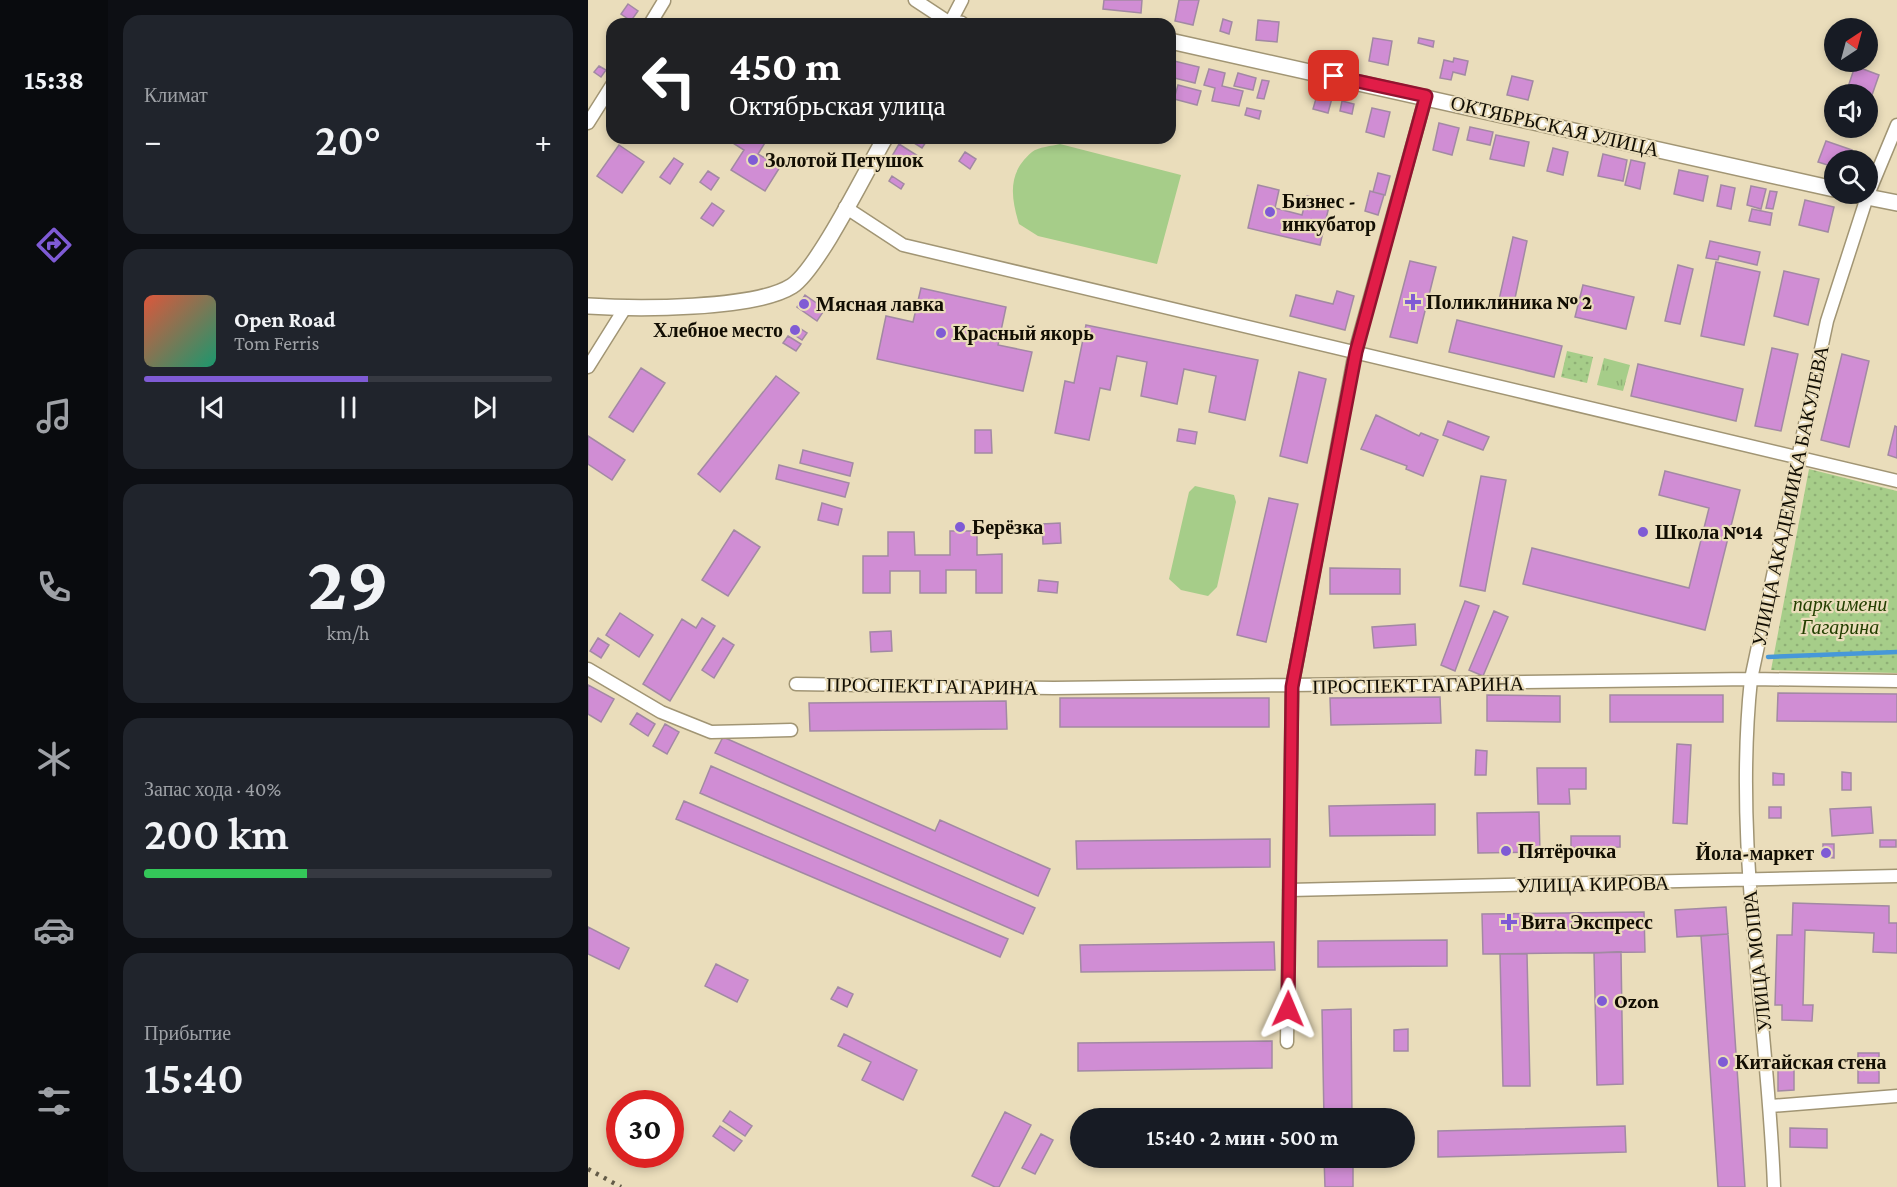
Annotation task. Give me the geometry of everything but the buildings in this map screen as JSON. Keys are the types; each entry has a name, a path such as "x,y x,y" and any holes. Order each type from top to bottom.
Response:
{"street":[{"path":"915,0 944,18"},
{"path":"956,18 962,0"},
{"path":"654,18 664,1"},
{"name":"ОКТЯБРЬСКАЯ УЛИЦА","path":"1176,42 1426,96 1824,187"},
{"path":"588,123 606,94"},
{"path":"1287,1042 1292,687 1356,352 1426,96"},
{"name":"УЛИЦА АКАДЕМИКА БАКУЛЕВА","path":"1878,161 1897,125"},
{"path":"588,306 625,308 754,301 792,285 811,265 882,144"},
{"path":"1878,199 1897,203"},
{"name":"УЛИЦА АКАДЕМИКА БАКУЛЕВА","path":"1749,879 1745,734 1751,679 1796,457 1827,321 1858,204"},
{"path":"845,207 903,246 1897,481"},
{"path":"588,367 625,308"},
{"path":"588,669 661,712 711,732 791,730"},
{"name":"ПРОСПЕКТ ГАГАРИНА","path":"796,684 1054,688 1292,687 1751,679 1897,681"},
{"name":"УЛИЦА КИРОВА","path":"1289,890 1653,884 1749,879 1897,876"},
{"name":"УЛИЦА МОПРА","path":"1749,879 1771,1106 1774,1187"},
{"path":"1771,1106 1897,1096"}],"green space":[{"path":"1060,144 1181,175 1157,264 1038,236 1019,224 1013,195 1018,168 1035,150"},
{"path":"1567,351 1593,357 1587,383 1561,377"},
{"path":"1604,358 1630,365 1623,391 1597,385"},
{"name":"парк имени Гагарина","path":"1809,469 1897,491 1897,673 1771,670"},
{"path":"1195,486 1234,495 1236,502 1217,587 1208,596 1181,590 1169,579 1189,492"}],"waterway":[{"path":"1768,657 1897,652"}],"railway":[{"path":"588,1169 621,1187"}],"place":[{"name":"Золотой Петушок","path":"753,160"},
{"name":"Бизнес - инкубатор","path":"1270,212"},
{"name":"Поликлиника № 2","path":"1413,302"},
{"name":"Мясная лавка","path":"804,304"},
{"name":"Хлебное место","path":"795,330"},
{"name":"Красный якорь","path":"941,333"},
{"name":"Берёзка","path":"960,527"},
{"name":"Школа №14","path":"1643,532"},
{"name":"Пятёрочка","path":"1506,851"},
{"name":"Йола-маркет","path":"1826,853"},
{"name":"Вита Экспресс","path":"1509,922"},
{"name":"Ozon","path":"1602,1001"},
{"name":"Китайская стена","path":"1723,1062"}],"route":[{"path":"1288,1009 1292,687 1356,352 1426,96 1334,76"}]}
